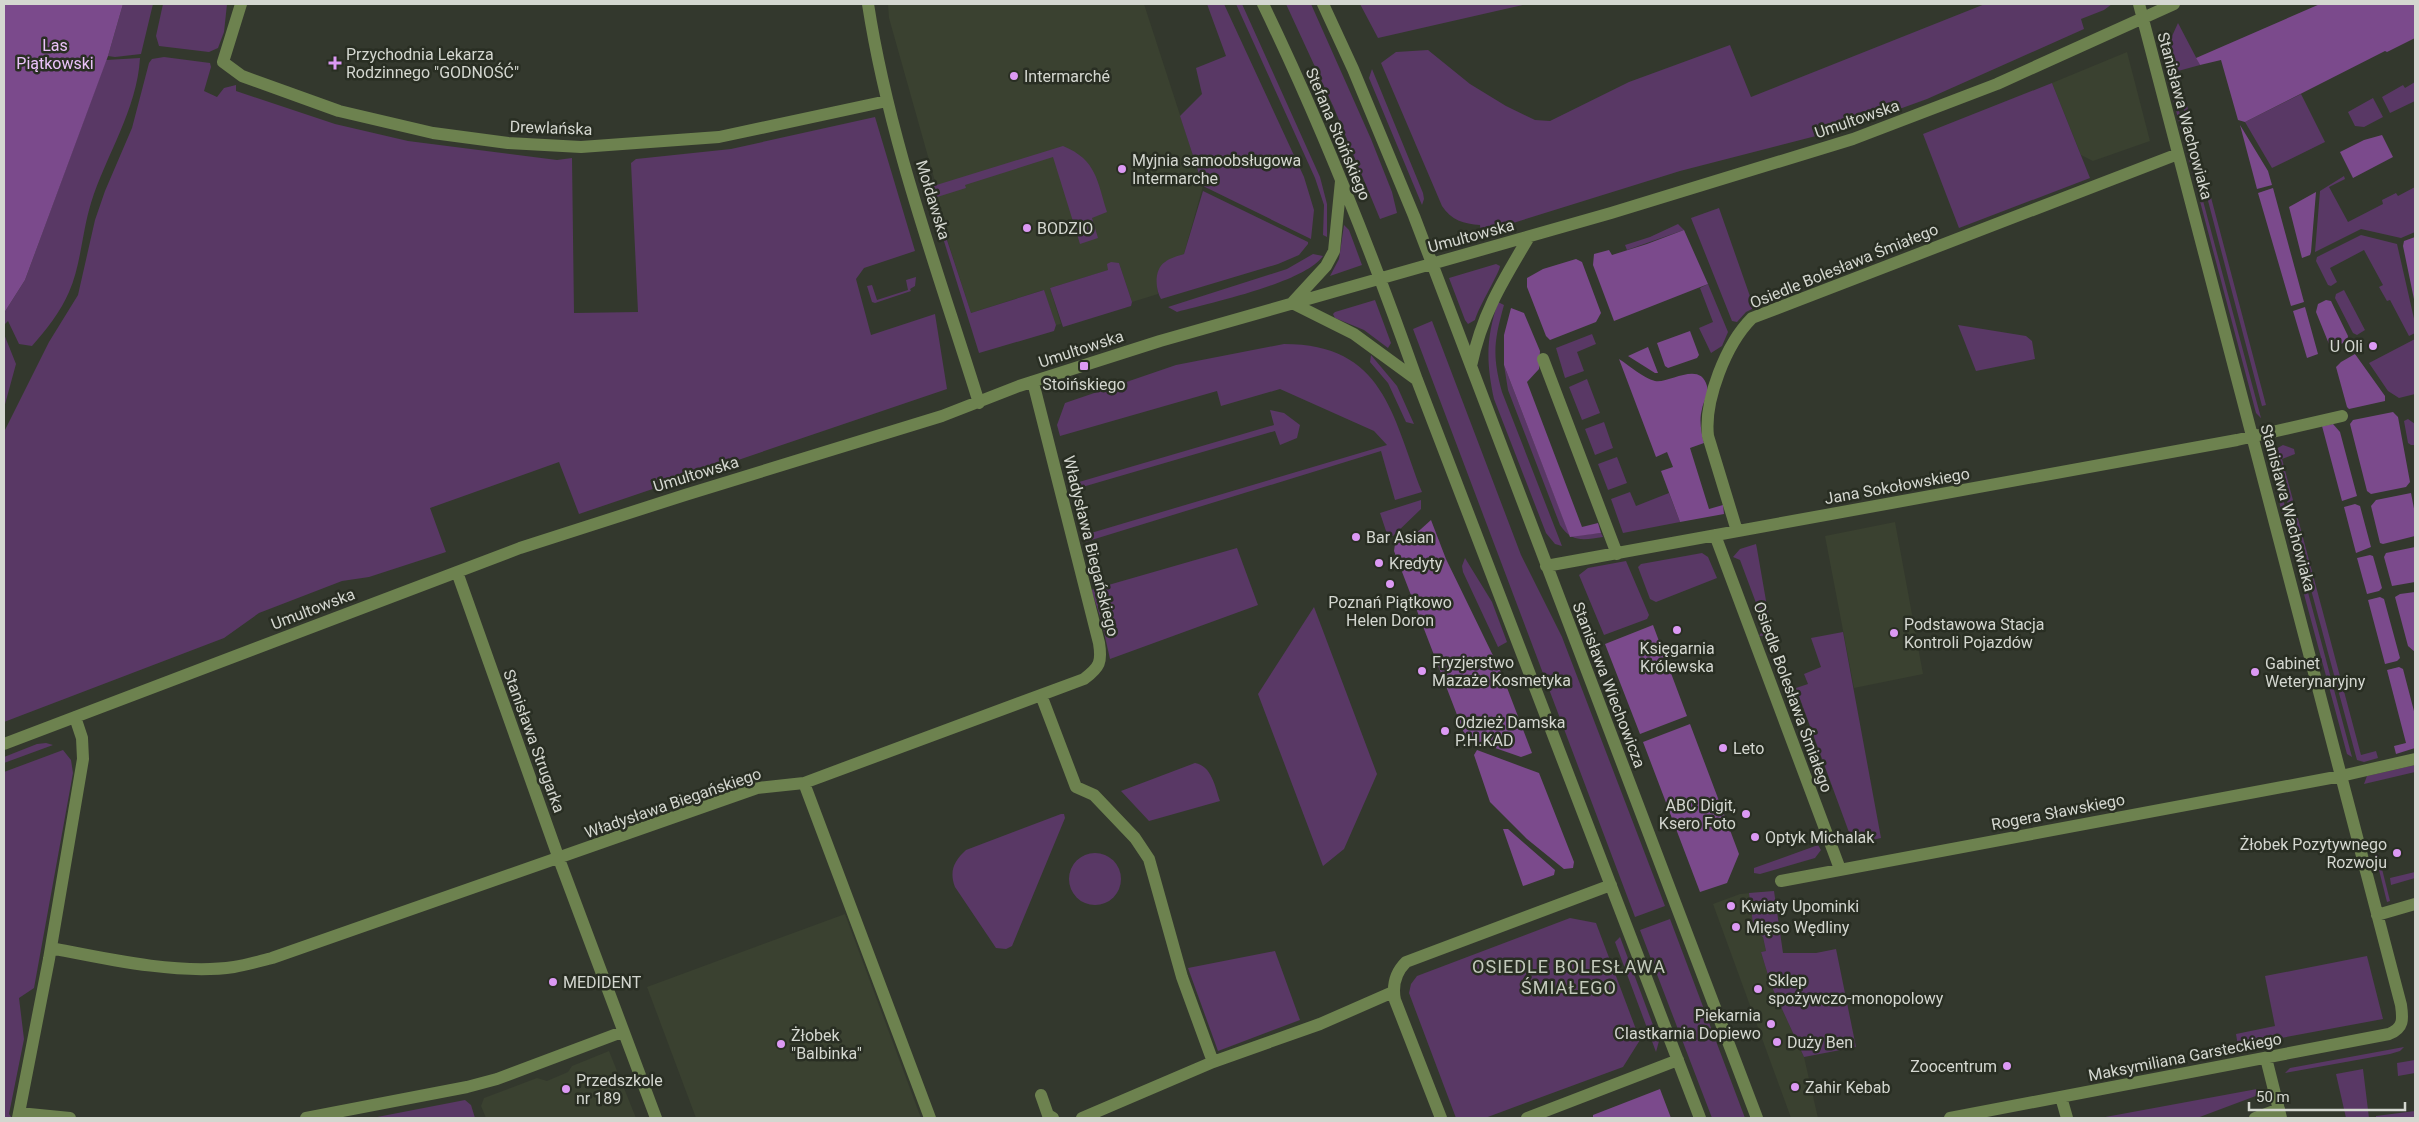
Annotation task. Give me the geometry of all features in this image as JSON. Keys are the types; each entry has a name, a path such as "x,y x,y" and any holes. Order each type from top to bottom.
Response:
{"street":[{"name":"Drewlańska","path":"241,4 223,62 242,76 338,111 433,133 508,143 581,147 719,138 887,101"},
{"name":"Mołdawska","path":"868,4 887,101 909,180 979,403"},
{"name":"Stefana Stoińskiego","path":"1263,4 1341,181 1381,278"},
{"path":"1323,4 1357,78 1432,263"},
{"name":"Stanisława Wachowiaka","path":"2139,4 2401,1005"},
{"name":"Umultowska","path":"4,744 457,572 609,519 942,416 1033,382 1160,341 1529,237 1853,139 1997,84 2174,4"},
{"name":"Osiedle Bolesława Śmiałego","path":"1737,531 1708,436 1707,424 1715,387 1735,337 1752,318 2178,154"},
{"path":"1341,181 1334,251 1326,266 1292,303 1354,334 1417,380"},
{"path":"1471,366 1480,328 1496,291 1529,237"},
{"name":"Stanisława Wiechowicza","path":"1432,263 1757,1118"},
{"path":"1381,278 1417,380 1700,1118"},
{"path":"1543,359 1617,554"},
{"name":"Władysława Biegańskiego","path":"51,948 124,961 190,968 233,967 272,958 559,859 757,788 804,783 1084,679 1095,671 1101,659 1100,643 1033,382"},
{"name":"Jana Sokołowskiego","path":"1546,566 2252,436 2342,416"},
{"name":"Osiedle Bolesława Śmiałego","path":"1715,535 1840,869"},
{"name":"Stanisława Strugarka","path":"457,572 622,1032 656,1118"},
{"path":"1041,695 1076,787 1094,795 1135,838 1149,859 1182,977 1213,1062"},
{"path":"70,1118 19,1116 84,759 84,748 76,717"},
{"path":"2341,776 2415,759"},
{"name":"Rogera Sławskiego","path":"1781,881 2341,776"},
{"path":"804,783 930,1118"},
{"path":"1440,1118 1394,992 1396,978 1406,962 1611,885"},
{"path":"2377,915 2415,904"},
{"path":"1082,1118 1213,1062 1320,1024 1394,992"},
{"name":"Maksymiliana Garsteckiego","path":"1950,1118 2396,1032 2402,1023 2401,1005"},
{"path":"306,1118 467,1087 497,1079 622,1032"},
{"path":"2255,1118 2280,1114 2266,1058"},
{"path":"1527,1118 1678,1060"},
{"path":"1041,1095 1049,1117"},
{"path":"2061,1097 2067,1118"}],"shaded area":[{"path":"123,4 153,4 141,54 108,56"},
{"path":"163,4 227,4 224,32 218,48 209,52 159,46 156,36"},
{"path":"888,4 1144,4 1203,186 1184,254 1165,262 1157,276 1158,294 1132,302 1119,263 1109,270 1050,288 1061,324 1056,325 1043,290 971,313 930,187 936,185 889,18"},
{"path":"1207,4 1224,4 1304,177 1314,210 1311,239 1203,186 1180,116 1202,94 1196,68 1226,56"},
{"path":"1236,4 1242,4 1320,177 1327,204 1327,237 1323,235 1324,205 1315,178"},
{"path":"1286,4 1311,4 1371,139 1392,192 1397,213 1380,219 1334,108"},
{"path":"1360,4 1527,4 1378,38"},
{"path":"1985,4 2112,4 2104,10 2081,19 2084,29 1927,99 1847,128 1680,171 1481,233 1480,225 1469,224 1454,218 1442,206 1381,63 1396,52 1428,50 1470,84 1506,106 1535,120 1550,121 1629,82 1730,45 1751,97"},
{"path":"2178,23 2200,65 2178,71 2194,132 2189,129 2168,51 2168,45"},
{"path":"2162,47 2261,418 2256,413 2160,50"},
{"path":"2127,52 2150,141 2093,161 2081,155 2052,83"},
{"path":"164,57 210,63 211,67 204,91 217,97 224,88 236,85 236,91 335,124 408,141 557,160 572,158 574,313 638,312 631,163 636,159 731,149 875,117 915,251 864,268 856,279 871,335 935,314 947,389 579,514 559,462 430,508 446,552 369,577 342,581 259,613 224,638 4,722 4,432 49,342 78,295 95,220 105,191 132,128 149,63 152,59"},
{"path":"140,58 138,77 127,114 91,203 76,271 69,292 53,320 32,346 19,344 8,321 4,325 4,313 25,280 106,60"},
{"path":"1372,69 1423,193 1422,205 1369,78"},
{"path":"2415,82 2415,101 2390,113 2382,97 2403,85 2405,88"},
{"path":"2052,83 2090,178 1959,228 1923,134"},
{"path":"2301,94 2325,142 2272,168 2245,122"},
{"path":"2373,98 2383,117 2364,127 2355,126 2348,112"},
{"path":"2195,137 2266,405 2262,406 2192,140"},
{"path":"1063,146 1083,158 1089,165 1098,181 1107,212 1092,218 1098,238 1080,244 1053,157 965,185 966,188 934,198 930,187"},
{"path":"2344,176 2345,179 2329,187 2348,222 2383,204 2382,200 2396,193 2398,196 2415,187 2415,232 2401,238 2361,229 2315,252 2320,191"},
{"path":"1203,191 1308,242 1308,244 1299,255 1278,264 1161,299 1157,285 1157,274 1161,265 1174,257 1184,254"},
{"path":"1719,208 1752,302 1752,309 1746,312 1737,322 1732,321 1691,218"},
{"path":"1678,224 1684,230 1627,250 1625,245 1650,237"},
{"path":"1344,225 1349,230 1362,265 1330,276 1339,259"},
{"path":"2361,235 2397,244 2415,323 2415,333 2409,336 2390,300 2387,301 2379,287 2383,285 2364,250 2330,268 2337,282 2331,286 2328,285 2316,261 2317,257"},
{"path":"946,237 971,313 1044,290 1056,325 1054,331 979,353 943,238"},
{"path":"1313,254 1323,256 1313,266 1277,283 1255,291 1177,312 1168,307 1287,269"},
{"path":"1111,262 1119,263 1132,302 1131,306 1063,327 1050,288 1108,270 1107,264"},
{"path":"1496,264 1500,266 1497,275 1475,320 1468,324 1449,278"},
{"path":"916,277 915,286 910,289 911,291 875,303 872,302 867,286 872,285 877,300 908,290 906,280"},
{"path":"1708,284 1728,332 1722,346 1711,353 1699,328 1713,322 1700,288"},
{"path":"2344,290 2365,330 2357,335 2353,333 2335,298 2336,294"},
{"path":"1375,300 1391,343 1388,348 1364,330 1335,318 1333,314"},
{"path":"1498,302 1504,305 1496,339 1497,368 1502,392 1562,546 1555,544 1546,533 1494,399 1488,350 1491,327"},
{"path":"1432,321 1521,555 1562,637 1665,906 1635,917 1413,329"},
{"path":"1958,325 2026,336 2032,341 2035,359 1976,371"},
{"path":"4,334 16,364 4,408"},
{"path":"1592,334 1596,344 1577,352 1584,371 1565,378 1556,348"},
{"path":"2415,339 2415,394 2399,398 2388,391 2369,363"},
{"path":"1284,344 1317,347 1344,356 1364,371 1379,389 1392,411 1422,492 1395,500 1381,451 1085,542 1067,473 1076,470 1079,482 1274,425 1270,410 1284,413 1300,425 1297,438 1280,445 1275,431 1079,488 1091,533 1387,445 1374,431 1280,389 1221,406 1217,391 1060,436 1057,425 1065,403 1176,365"},
{"path":"1371,355 1397,386 1414,424 1406,422 1388,383 1370,362"},
{"path":"1504,365 1570,535 1560,525 1508,390"},
{"path":"1587,379 1600,413 1582,420 1569,387"},
{"path":"2408,419 2415,424 2415,445 2408,443 2404,421"},
{"path":"1604,422 1613,448 1595,455 1585,429"},
{"path":"2283,445 2294,449 2295,454 2282,459 2361,755 2376,751 2378,758 2364,762 2357,760 2276,460 2274,450"},
{"path":"2271,454 2352,757 2347,754 2269,464"},
{"path":"1617,457 1627,483 1608,490 1598,464"},
{"path":"1630,492 1636,506 1669,493 1680,522 1623,533 1611,499"},
{"path":"1421,500 1421,509 1393,536 1387,534 1380,513"},
{"path":"1895,522 1923,674 1854,688 1825,536"},
{"path":"1601,533 1603,537 1579,539 1571,536"},
{"path":"1756,544 1772,635 1759,636 1765,627 1740,560 1733,557 1740,549"},
{"path":"1237,548 1258,605 1110,659 1101,619 1091,590"},
{"path":"1702,553 1708,557 1717,578 1656,602 1650,599 1638,567 1641,564"},
{"path":"1465,558 1492,602 1507,642 1498,647 1463,572 1462,566"},
{"path":"1626,561 1649,615 1647,619 1604,635 1579,575 1588,568"},
{"path":"1314,607 1377,774 1344,849 1323,866 1258,694"},
{"path":"1843,632 1881,838 1850,845 1844,836 1850,835 1796,688 1808,684 1804,674 1821,667 1811,638"},
{"path":"46,743 53,745 4,763 4,757 37,744"},
{"path":"63,750 71,760 73,773 34,988 19,998 24,1039 9,1114 12,1118 4,1118 4,772"},
{"path":"1195,763 1201,765 1209,773 1220,801 1149,821 1121,791"},
{"path":"2415,765 2415,772 2364,784 2367,776"},
{"path":"1064,814 1065,818 1012,946 1006,949 996,948 955,887 953,871 956,862 966,850"},
{"path":"2375,841 2390,901 2387,902 2372,842"},
{"path":"1818,845 1821,850 1815,858 1760,874 1754,873 1754,868"},
{"path":"1095,853 1109,857 1117,865 1121,879 1117,893 1109,901 1095,905 1081,901 1073,893 1069,879 1073,865 1081,857"},
{"path":"2415,872 2415,878 2391,885 2390,878"},
{"path":"1774,891 1763,937 1766,951 1761,952 1771,985 1804,1057 1818,1118 1791,1118 1713,904 1740,894"},
{"path":"1774,891 1783,953 1816,953 1836,949 1856,1047 1804,1057 1771,985 1761,952 1766,951 1763,937 1754,931 1749,893"},
{"name":"Żłobek \"Balbinka\"","path":"845,914 921,1118 696,1118 647,987"},
{"path":"1570,918 1596,923 1640,1040 1623,1067 1485,1118 1456,1118 1409,993 1411,984 1417,976"},
{"path":"1670,919 1745,1118 1712,1118 1640,930"},
{"path":"1620,937 1659,1041 1656,1052 1615,942"},
{"path":"1275,951 1300,1020 1218,1051 1188,968"},
{"path":"2367,956 2383,1019 2238,1046 2236,1034 2275,1026 2265,976"},
{"path":"2404,1047 2400,1051 2390,1054 2285,1073 2290,1068"},
{"name":"Przedszkole nr 189","path":"609,1051 636,1118 486,1118 481,1106 484,1098 537,1078 547,1081 568,1072 572,1066"},
{"path":"2415,1060 2415,1073 2398,1076 2397,1063"},
{"path":"2363,1069 2369,1118 2346,1118 2336,1074"},
{"path":"2257,1089 2263,1090 2261,1094 2197,1118 2100,1118"},
{"path":"465,1100 471,1105 475,1118 372,1118"},
{"path":"2415,1111 2415,1118 2376,1118 2376,1116"}],"green space":[{"name":"Las Piątkowski","path":"4,4 123,4 108,56 25,280 4,313"},
{"path":"2320,4 2415,4 2415,38 2387,52 2385,51 2245,122 2238,120 2221,60 2200,65 2196,58"},
{"path":"2240,125 2268,171 2272,185 2257,189"},
{"path":"2382,135 2393,157 2353,178 2340,152 2364,140"},
{"path":"2273,188 2304,302 2291,306 2258,193"},
{"path":"2316,192 2311,252 2310,255 2302,258 2289,207"},
{"path":"1684,230 1708,284 1614,321 1593,265 1594,254 1609,250 1612,255"},
{"path":"2415,237 2415,304 2403,246 2404,241"},
{"path":"1576,259 1582,262 1601,313 1596,322 1550,340 1546,336 1527,287 1527,278 1543,269"},
{"path":"2326,300 2331,301 2348,336 2347,341 2331,349 2316,312 2318,304"},
{"path":"2305,307 2318,354 2307,358 2293,311"},
{"path":"1511,308 1524,313 1540,351 1539,369 1527,382 1582,527 1598,523 1601,533 1570,537 1504,365 1504,335"},
{"path":"1690,331 1699,355 1697,358 1668,368 1665,366 1657,343"},
{"path":"1648,347 1658,373 1628,356"},
{"path":"2355,354 2385,396 2385,401 2349,409 2347,407 2336,367"},
{"path":"1619,359 1641,375 1655,381 1691,374 1703,378 1707,386 1707,395 1701,417 1704,443 1690,448 1709,509 1723,505 1724,514 1680,522 1661,471 1673,467 1667,452 1656,457"},
{"path":"2393,412 2398,417 2410,482 2406,487 2371,494 2367,491 2350,424 2353,420"},
{"path":"2333,424 2340,432 2357,496 2342,501 2322,426"},
{"path":"2411,493 2415,514 2415,536 2383,544 2380,543 2371,506 2376,500"},
{"path":"2355,504 2360,506 2371,547 2356,553 2344,507"},
{"path":"1431,520 1446,559 1501,672 1532,753 1521,757 1478,742 1464,733 1394,551 1395,544 1411,538"},
{"path":"2415,547 2415,582 2392,586 2384,557 2386,553"},
{"path":"2373,556 2382,588 2379,591 2367,594 2357,558"},
{"path":"2415,592 2415,652 2408,646 2395,597 2400,594"},
{"path":"2380,597 2384,599 2400,658 2397,661 2385,664 2368,600"},
{"path":"1653,625 1687,716 1640,734 1605,644"},
{"path":"2399,667 2403,669 2415,715 2415,748 2396,754 2394,746 2406,743 2387,670"},
{"path":"1690,724 1739,854 1727,883 1700,892 1643,742"},
{"path":"1477,750 1539,773 1574,862 1573,868 1564,869 1527,839 1490,802 1474,755"},
{"path":"1503,829 1508,829 1555,870 1554,875 1523,886"},
{"path":"1660,1089 1671,1118 1593,1117 1593,1115"}],"place":[{"name":"Przychodnia Lekarza Rodzinnego \"GODNOŚĆ\"","path":"335,63"},
{"name":"Intermarché","path":"1014,76"},
{"name":"Myjnia samoobsługowa Intermarche","path":"1122,169"},
{"name":"BODZIO","path":"1027,228"},
{"name":"U Oli","path":"2373,346"},
{"name":"Stoińskiego","path":"1084,366"},
{"name":"Bar Asian","path":"1356,537"},
{"name":"Kredyty","path":"1379,563"},
{"name":"Poznań Piątkowo Helen Doron","path":"1390,584"},
{"name":"Księgarnia Królewska","path":"1677,630"},
{"name":"Podstawowa Stacja Kontroli Pojazdów","path":"1894,633"},
{"name":"Fryzjerstwo Mazaże Kosmetyka","path":"1422,671"},
{"name":"Gabinet Weterynaryjny","path":"2255,672"},
{"name":"Odzież Damska P.H.KAD","path":"1445,731"},
{"name":"Leto","path":"1723,748"},
{"name":"ABC Digit, Ksero Foto","path":"1746,814"},
{"name":"Optyk Michalak","path":"1755,837"},
{"name":"Żłobek Pozytywnego Rozwoju","path":"2397,853"},
{"name":"Kwiaty Upominki","path":"1731,906"},
{"name":"Mięso Wędliny","path":"1736,927"},
{"name":"MEDIDENT","path":"553,982"},
{"name":"Sklep spożywczo-monopolowy","path":"1758,989"},
{"name":"Piekarnia CIastkarnia Dopiewo","path":"1771,1024"},
{"name":"Duży Ben","path":"1777,1042"},
{"name":"Żłobek \"Balbinka\"","path":"781,1044"},
{"name":"Zoocentrum","path":"2007,1066"},
{"name":"Zahir Kebab","path":"1795,1087"},
{"name":"Przedszkole nr 189","path":"566,1089"}],"district":[{"name":"OSIEDLE BOLESŁAWA ŚMIAŁEGO","path":"1569,976"}]}
